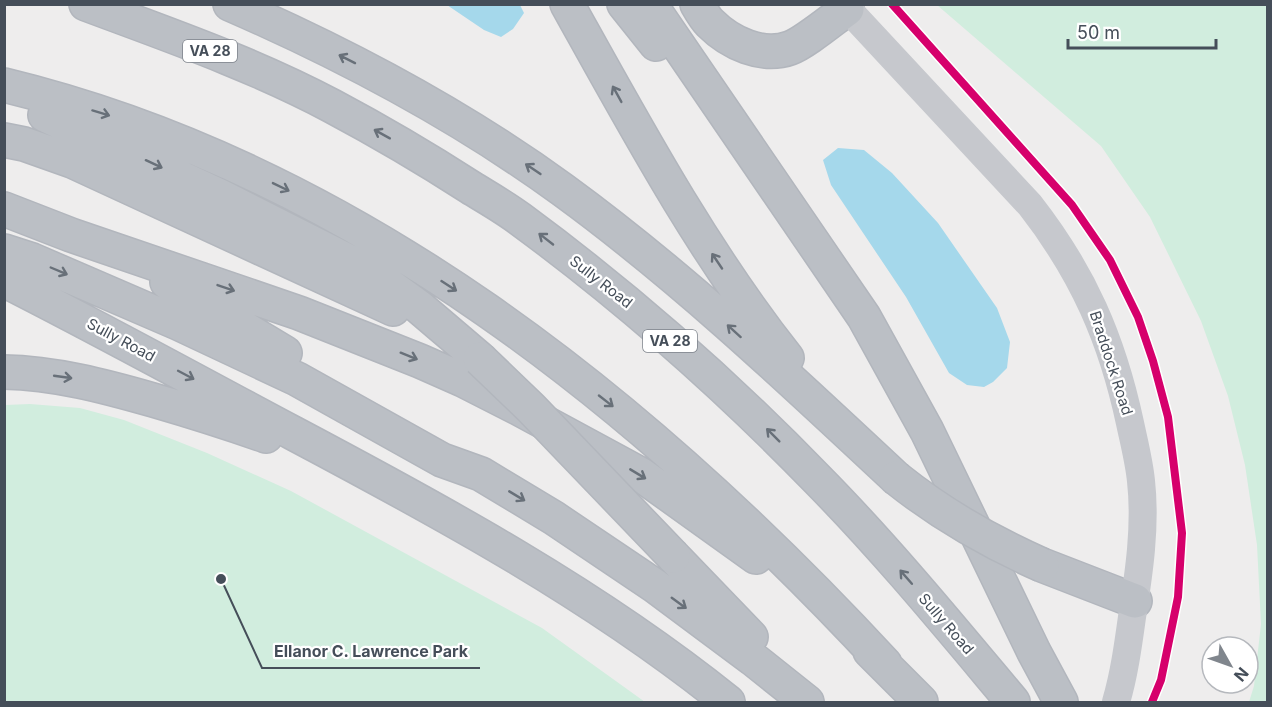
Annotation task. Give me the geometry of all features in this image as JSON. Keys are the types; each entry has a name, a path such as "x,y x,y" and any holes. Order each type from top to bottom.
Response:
{"highway":[{"name":"Sully Road","path":"86,4 255,69 331,105 428,160 518,217 635,309 755,418 819,481 881,548 1013,702"},
{"path":"230,4 291,30 398,86 475,131 561,189 609,225 690,292 918,496 964,526 1042,565 1135,601"},
{"path":"567,4 641,137 702,238 763,327 855,440"},
{"path":"624,4 814,242"},
{"path":"650,4 864,317 908,393 998,573 1034,652 1061,702"},
{"path":"697,4 710,23 735,42 757,50 774,52 791,48 845,7"},
{"path":"4,86 41,94 120,119 239,166 342,220 466,296 547,354 683,465 809,584 921,702"},
{"path":"4,99 64,122 282,225 350,262 396,301 480,359 531,408 817,702"},
{"path":"4,140 24,144 72,161 396,301"},
{"path":"4,209 71,235 361,336 420,360 527,412 660,487 769,567 885,664"},
{"path":"71,235 173,285 348,394 447,450 655,586 807,702"},
{"path":"4,251 32,260 178,323 297,379 442,460 481,474"},
{"name":"Sully Road","path":"4,280 106,332 460,523 600,610 687,670 728,702"},
{"path":"4,372 24,372 114,388 264,435 314,455 460,523"}],"main road":[{"name":"Braddock Road","path":"845,7 1030,205 1053,234 1092,302 1118,373 1142,482 1141,543 1135,601 1125,666 1116,702"}],"green space":[{"path":"937,5 1267,5 1267,702 1249,702 1251,695 1260,695 1261,624 1257,545 1245,465 1228,396 1201,321 1150,217 1101,146"},
{"path":"30,404 80,408 124,420 207,453 291,491 542,628 645,702 5,702 5,405"}],"water":[{"path":"447,5 520,5 524,13 513,29 501,37 484,30"},
{"path":"838,148 864,150 892,173 938,223 997,308 1010,342 1007,368 993,382 984,387 967,385 949,373 906,297 831,185 823,160"}],"cycle path":[{"path":"892,4 1072,205 1110,260 1138,317 1168,417 1182,533 1178,597 1161,680 1152,702"}],"place":[{"name":"Ellanor C. Lawrence Park","path":"221,579"}]}
